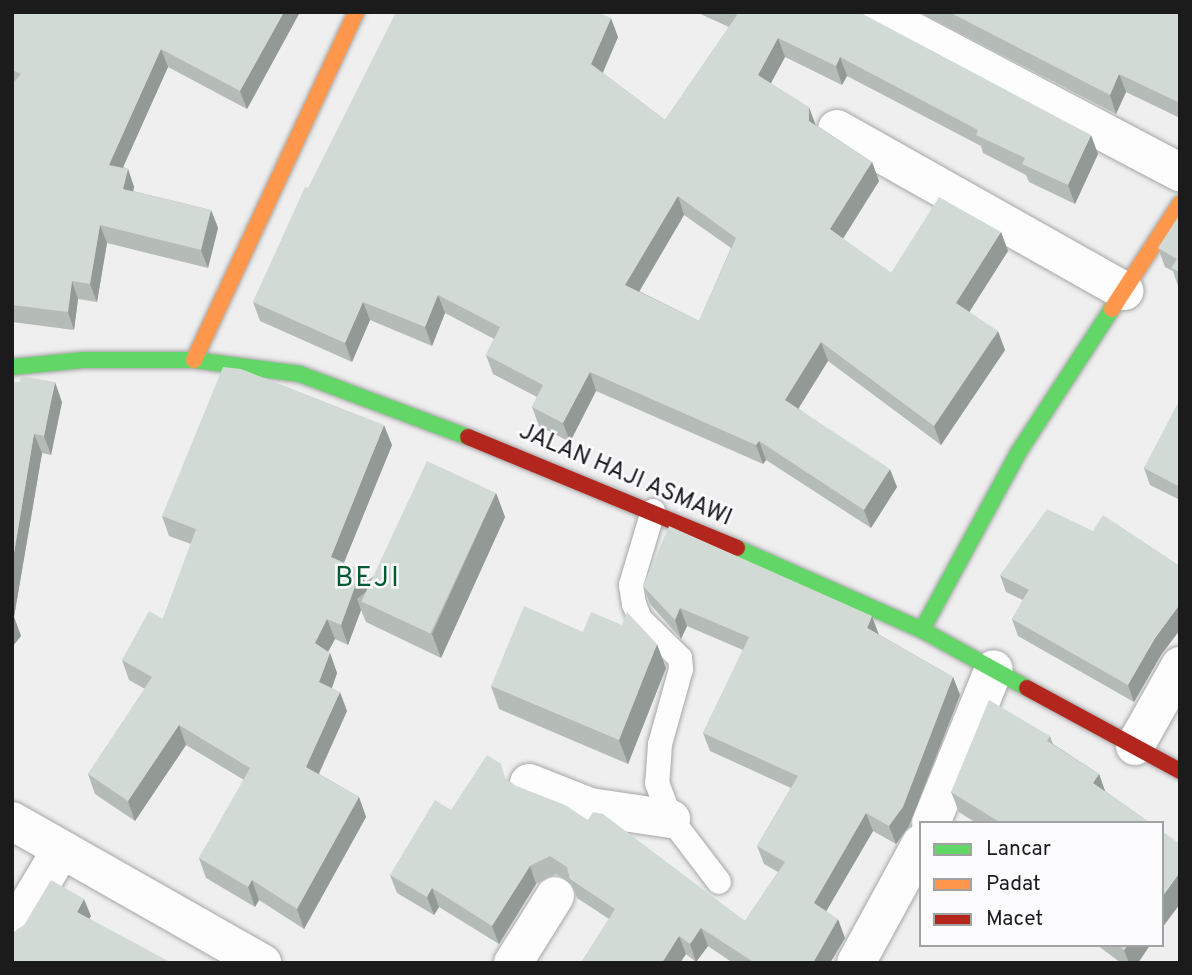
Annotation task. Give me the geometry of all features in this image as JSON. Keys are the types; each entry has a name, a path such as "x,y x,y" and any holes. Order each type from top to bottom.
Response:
{"street":[{"path":"194,360 356,12"},
{"path":"876,12 1180,172"},
{"path":"837,129 1124,290"},
{"path":"922,631 1018,453 1180,204"},
{"name":"JALAN HAJI ASMAWI","path":"12,367 83,360 194,360 300,374 440,423 653,511 922,631 1180,771"},
{"path":"1135,746 1180,666"},
{"path":"932,821 994,669"},
{"path":"529,783 590,807 671,819"},
{"path":"12,821 246,959"},
{"path":"856,963 919,848"},
{"path":"12,932 61,850"},
{"path":"513,963 555,896"}],"lane":[{"path":"653,511 631,585 640,619 680,658 678,684 660,744 657,783 671,819 719,882"}],"building":[{"path":"12,12 284,12 240,91 161,49 109,165 128,169 123,189 211,210 201,250 100,225 90,284 72,281 68,312 12,305 12,84 21,74 12,70"},
{"path":"396,12 597,12 611,18 591,64 665,120 737,15 730,12 859,12 1091,135 1068,185 1022,164 1025,158 976,135 978,130 840,57 836,66 778,38 758,75 809,107 809,121 872,162 830,229 891,273 939,197 1001,232 956,303 998,331 934,426 821,342 785,400 890,469 864,510 759,441 756,445 590,372 563,423 532,407 543,385 486,355 500,327 438,295 425,327 363,302 345,343 253,302 305,187 308,188","holes":["678,196 736,238 699,321 625,285"]},
{"path":"949,12 1180,12 1180,103 1119,74 1110,95"},
{"path":"1180,214 1180,272 1171,268 1177,259 1158,248"},
{"path":"223,367 241,369 384,425 331,557 361,570 341,625 327,619 315,643 330,653 319,682 340,692 306,767 359,797 297,909 252,880 248,887 199,858 250,768 179,725 128,801 88,774 152,677 122,660 149,611 163,619 196,529 162,516"},
{"path":"21,376 55,382 44,436 34,434 12,565 12,382 20,382"},
{"path":"1180,402 1180,487 1144,468"},
{"path":"427,461 496,493 430,634 361,601"},
{"path":"1047,509 1093,531 1103,515 1180,566 1180,604 1155,638 1128,685 1012,619 1029,589 1000,575"},
{"path":"669,526 872,616 867,628 953,677 903,807 889,826 866,813 814,903 838,919 813,963 755,963 701,928 690,944 679,936 662,963 581,963 615,909 570,879 567,867 550,856 530,866 492,926 432,888 427,897 390,875 435,800 451,810 487,755 501,764 505,778 514,785 565,805 588,820 593,812 603,814 745,921 785,862 757,846 798,776 703,733 749,637 680,608 675,620 643,586"},
{"path":"524,606 583,632 591,612 622,625 627,612 657,644 619,740 491,686"},
{"path":"989,700 1050,736 1047,741 1099,774 1093,783 1147,821 998,821 951,792"},
{"path":"1164,832 1180,844 1180,872 1164,894"},
{"path":"51,880 84,899 77,912 172,963 12,963 12,933 24,925"}],"traffic: fast":[{"path":"922,630 1018,453 1112,309"},
{"path":"12,367 84,360 194,360 300,374 468,437"},
{"path":"737,548 922,630 1027,688"}],"traffic: slow":[{"path":"194,360 356,12"},
{"path":"1112,309 1180,204"}],"traffic: jam":[{"path":"468,437 737,548"},
{"path":"1027,688 1180,771"}],"district":[{"name":"BEJI","path":"368,579"}]}
